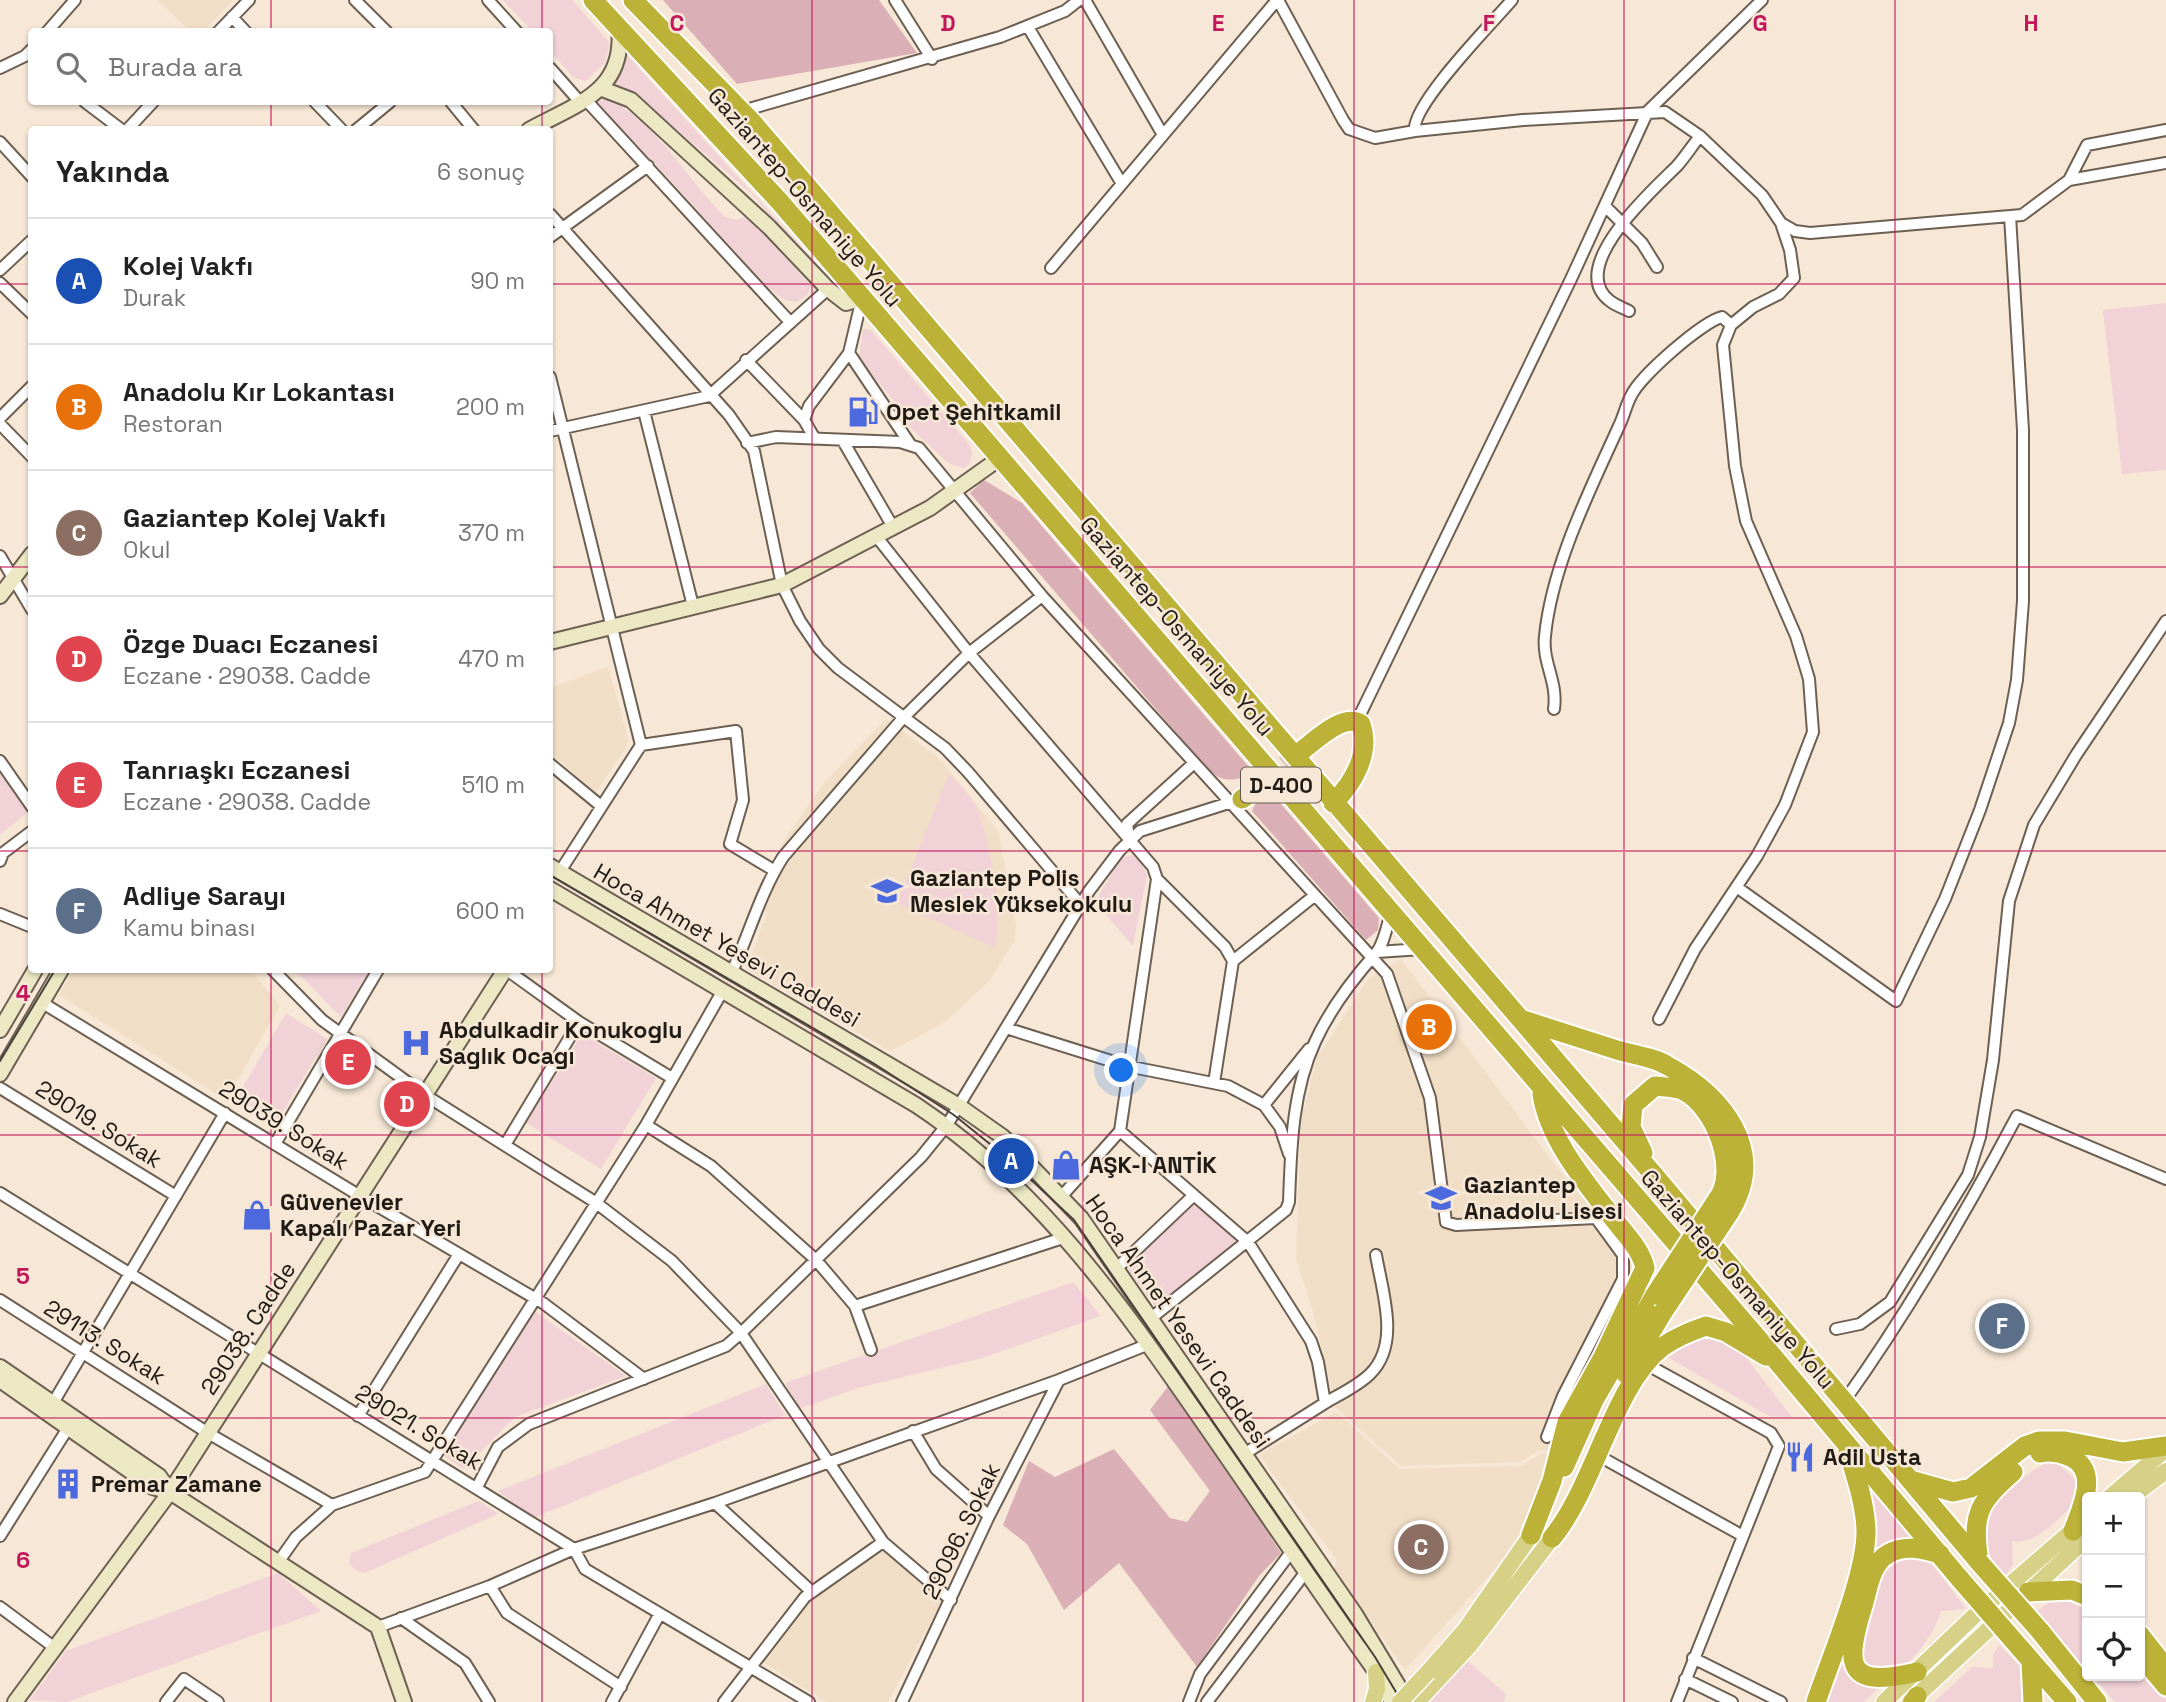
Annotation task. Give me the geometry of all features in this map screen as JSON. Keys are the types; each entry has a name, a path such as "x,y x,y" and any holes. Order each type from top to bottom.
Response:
{"highway":[{"name":"Gaziantep-Osmaniye Yolu","path":"593,0 780,202 1781,1365 2026,1654"},
{"name":"Gaziantep-Osmaniye Yolu","path":"633,0 742,111 1659,1181 1979,1562"},
{"path":"1300,752 1339,724 1357,721 1363,732 1359,768 1353,780 1333,803"},
{"path":"1236,801 1263,784"},
{"path":"1519,1019 1667,1064 1709,1094 1724,1110 1741,1141 1744,1156 1741,1194 1723,1206 1594,1400 1531,1535"},
{"path":"1659,1181 1635,1137 1630,1115 1633,1105 1655,1086 1682,1090 1702,1107 1723,1146 1728,1168 1723,1206"},
{"path":"1531,1535 1552,1481 1567,1422 1603,1357 1645,1268 1633,1244 1576,1168 1544,1109 1541,1087"},
{"path":"1552,1538 1601,1421 1659,1303"},
{"path":"1552,1538 1567,1520 1600,1456 1617,1411 1646,1364 1661,1348 1706,1326 1726,1332 1781,1365"},
{"path":"1816,1702 1863,1562 1866,1532 1863,1502 1844,1440"},
{"path":"1909,1479 1953,1492 1971,1488 2025,1446 2039,1441 2065,1441 2123,1452 2166,1447"},
{"path":"2087,1492 2088,1483 2076,1459 2059,1452 2042,1452 2026,1459 1985,1497 1977,1517 1975,1536 1979,1562 2040,1631 2097,1702"},
{"path":"1917,1672 1879,1679 1867,1677 1857,1670 1852,1659 1851,1645 1875,1566 1885,1555 1899,1549 1919,1548 1940,1554"},
{"path":"2028,1592 2072,1590 2082,1594"},
{"path":"2145,1641 2166,1668"},
{"path":"2026,1654 2033,1702"},
{"path":"2026,1654 2067,1702"},
{"path":"2145,1660 2166,1686"}],"main road":[{"path":"2116,1492 2166,1447"},
{"path":"2138,1492 2166,1471"},
{"path":"1913,1700 2028,1592 2082,1529"},
{"path":"1884,1702 1974,1616 2082,1529"},
{"path":"1417,1702 1531,1535"},
{"path":"1400,1702 1470,1645 1552,1538"},
{"path":"1373,1702 1377,1689 1376,1672"}],"street":[{"path":"50,28 75,0"},
{"path":"222,28 249,0"},
{"path":"355,0 383,28"},
{"path":"488,0 513,28"},
{"path":"895,0 932,59"},
{"path":"742,111 932,59 1028,27 1065,11 1079,0"},
{"path":"1085,0 1163,135"},
{"path":"1051,268 1277,0 1349,129 1375,138 1415,131 1648,111 1665,112 1700,136 1762,195 1781,223 1790,250 1794,278 1779,294 1753,307 1731,325 1723,345 1735,466 1746,522 1796,636 1810,679 1813,732 1785,805 1738,888 1695,949 1659,1018"},
{"path":"1415,131 1413,123 1425,100 1512,0"},
{"path":"1357,721 1648,111 1762,0"},
{"path":"232,17 242,28"},
{"path":"536,126 582,101 611,78 618,65 621,47 619,27"},
{"path":"1028,27 1122,184"},
{"path":"0,68 28,55"},
{"path":"553,71 648,166 790,322"},
{"path":"600,88 631,100 769,227 828,289 846,303 862,299 849,353 809,406 804,420"},
{"path":"89,105 117,126"},
{"path":"131,126 150,105"},
{"path":"318,105 338,126"},
{"path":"361,126 386,105"},
{"path":"453,105 471,126"},
{"path":"1781,223 1810,233 2022,215 2069,180 2087,145 2166,130"},
{"path":"1629,311 1608,300 1598,279 1604,252 1623,222 1679,163 1700,136"},
{"path":"0,142 28,173"},
{"path":"2069,180 2166,163"},
{"path":"553,236 648,166"},
{"path":"1605,206 1652,255 1657,267"},
{"path":"1738,888 1896,1001 1945,899 2009,723 2019,660 2023,601 2023,430 2010,216"},
{"path":"553,217 709,396 729,415 754,451 782,585 800,621 819,649 903,718 945,748 1081,905"},
{"path":"0,270 28,244"},
{"path":"0,283 28,310"},
{"path":"553,430 709,396 828,289"},
{"path":"1554,709 1557,690 1545,657 1545,636 1559,577 1586,497 1632,394 1670,353 1712,320 1722,317 1731,325"},
{"path":"849,353 910,444"},
{"path":"746,360 804,420 816,439"},
{"path":"0,418 28,390"},
{"path":"553,390 641,745 626,772 554,870"},
{"path":"644,411 693,606"},
{"path":"0,424 28,453"},
{"path":"747,443 776,437 910,444 919,448 1042,596 1194,763 1236,801 1314,896 1374,955 1387,974 1430,1098 1446,1222 1456,1225 1590,1216 1596,1218 1623,1255 1624,1272 1620,1286 1563,1396 1547,1437"},
{"path":"843,441 893,527"},
{"path":"553,641 782,585 955,491 1000,458"},
{"path":"876,536 970,653 1153,867 1157,879 1225,947 1234,961"},
{"path":"0,556 28,604"},
{"path":"0,596 28,559"},
{"path":"732,974 775,871 903,718 970,653 1042,596"},
{"path":"1836,1329 1860,1324 1890,1302 1968,1175 1980,1138 1993,1060 2009,901 2034,825 2076,755 2166,621"},
{"path":"641,745 736,731 743,800 730,844 775,871"},
{"path":"0,761 28,801"},
{"path":"1129,841 1127,824 1194,763"},
{"path":"553,766 601,806"},
{"path":"477,1488 498,1447 529,1424 726,1346 741,1334 921,1157 947,1125 1081,905 1129,841 1140,831 1161,822 1236,801"},
{"path":"1,854 28,834"},
{"name":"Hoca Ahmet Yesevi Caddesi","path":"554,870 959,1106 1003,1138 1081,1218 1382,1655 1408,1702"},
{"path":"1060,1197 1120,1131 1127,1066 1157,879"},
{"name":"Hoca Ahmet Yesevi Caddesi","path":"553,895 947,1125 1035,1204 1066,1237 1149,1345 1376,1672 1392,1702"},
{"path":"1214,1083 1234,961 1314,896"},
{"path":"1265,1105 1315,1041 1348,986 1374,955 1391,913"},
{"path":"0,914 28,925"},
{"path":"1374,955 1422,949"},
{"path":"0,1030 5,1009 33,973"},
{"path":"0,1074 59,973"},
{"path":"276,973 314,1012 425,1095 595,1202 672,1261 741,1334 883,1542 951,1600"},
{"path":"275,1144 375,973"},
{"name":"29038. Cadde","path":"15,1702 170,1492 504,973"},
{"path":"510,973 579,1022 672,1078"},
{"path":"279,1561 296,1537 332,1504 425,1472 646,1125 722,992"},
{"name":"29039. Sokak","path":"41,1002 360,1196 534,1297 609,1350 643,1379"},
{"path":"505,1145 579,1022"},
{"path":"1006,1028 1127,1066 1228,1086 1265,1105 1280,1127 1291,1160"},
{"path":"1150,1319 1286,1210 1289,1202 1294,1121 1303,1073 1315,1041"},
{"name":"29019. Sokak","path":"0,1088 176,1196"},
{"path":"53,1403 225,1113"},
{"path":"1843,1402 1895,1330 1959,1225 2017,1116 2166,1179"},
{"path":"646,1125 711,1166 816,1260 855,1306 871,1350"},
{"path":"1120,1131 1248,1242 1311,1340 1325,1403"},
{"name":"29021. Sokak","path":"0,1193 574,1549 586,1569 659,1615 809,1702"},
{"path":"1115,1270 1194,1195"},
{"path":"855,1306 1066,1237"},
{"path":"358,1416 459,1254"},
{"path":"1244,1454 1372,1373 1385,1344 1388,1323 1376,1255"},
{"name":"29113. Sokak","path":"0,1300 208,1433 332,1504"},
{"path":"378,1627 490,1586 574,1549 715,1503 1059,1380 1149,1345"},
{"path":"1646,1364 1771,1433 1779,1446 1676,1702"},
{"path":"0,1367 159,1476 170,1492"},
{"path":"0,1380 153,1487 170,1492 378,1627 401,1701"},
{"name":"29096. Sokak","path":"902,1702 989,1516 1059,1380"},
{"path":"0,1534 68,1428"},
{"path":"913,1431 936,1469 989,1516"},
{"path":"1600,1456 1743,1536"},
{"path":"715,1503 812,1592"},
{"path":"724,1702 805,1597 883,1542"},
{"path":"1189,1702 1200,1674 1291,1552"},
{"path":"1206,1702 1306,1573"},
{"path":"490,1586 508,1613 621,1687"},
{"path":"0,1607 55,1648"},
{"path":"612,1702 659,1615"},
{"path":"401,1618 466,1663 489,1702"},
{"path":"1693,1658 1781,1702"},
{"path":"166,1702 184,1679 218,1702"},
{"path":"1685,1679 1732,1702"}],"shaded area":[{"path":"158,0 233,0 207,28 187,28"},
{"path":"503,0 572,0 610,43 605,62 586,81 574,78 553,54 553,28 529,28"},
{"path":"663,0 879,0 917,53 737,84"},
{"path":"626,54 835,284 832,287 752,194 634,93 614,83"},
{"path":"607,98 642,122 657,137 725,217 737,220 747,216 811,286 808,294 797,302 785,300 767,287 653,161 648,160 595,103"},
{"path":"2166,303 2166,470 2122,474 2103,310"},
{"path":"863,329 871,330 968,443 972,452 970,463 964,468 948,463 895,413 899,407 859,359"},
{"path":"984,480 1022,503 1255,774 1223,779 1197,757 970,493"},
{"path":"608,667 628,738 627,746 596,792 553,756 553,687"},
{"name":"Gaziantep Polis Meslek Yüksekokulu","path":"886,719 939,758 998,831 1016,925 1015,940 989,981 945,1022 890,1051 746,969 767,914 760,900 783,842 824,783"},
{"path":"0,768 28,812 0,835"},
{"path":"949,774 972,799 985,833 996,897 995,948 897,903"},
{"path":"1268,789 1379,918 1378,930 1366,940 1252,811 1257,800"},
{"path":"1132,855 1138,858 1147,875 1133,946 1095,902 1120,859"},
{"name":"Gaziantep Anadolu Lisesi","path":"1401,959 1557,1168 1609,1228 1637,1269 1556,1450 1539,1450 1520,1462 1401,1466 1336,1408 1311,1304 1296,1259 1301,1120 1317,1058 1368,979"},
{"path":"71,973 253,973 280,1006 226,1100 59,995"},
{"path":"298,973 367,973 341,1017"},
{"path":"286,1013 327,1039 277,1121 237,1097"},
{"path":"582,1034 656,1078 601,1169 526,1123"},
{"path":"1194,1204 1235,1238 1233,1246 1156,1307 1127,1268"},
{"path":"1073,1282 1101,1316 982,1358 858,1388 799,1409 785,1383"},
{"path":"533,1310 626,1376 515,1417 464,1469 440,1453"},
{"path":"1707,1333 1740,1350 1792,1417 1769,1416 1669,1358 1694,1336"},
{"path":"766,1384 785,1415 533,1518 498,1491"},
{"path":"1169,1385 1219,1456 1281,1553 1259,1576 1197,1667 1119,1563 1064,1610 1027,1544 1003,1525 1029,1461 1055,1477 1114,1449 1170,1518 1187,1522 1210,1491 1150,1410"},
{"path":"1336,1412 1400,1469 1521,1466 1540,1454 1554,1453 1525,1535 1405,1670 1334,1569 1337,1560 1259,1455"},
{"path":"2045,1463 2058,1464 2078,1482 2079,1500 2039,1534 2021,1542 2012,1541 2013,1565 2005,1575 1992,1558 1986,1541 1986,1526 2001,1497"},
{"path":"1866,1479 1919,1540 1874,1551"},
{"path":"479,1501 498,1514 364,1573 355,1570 349,1563 351,1553"},
{"path":"884,1551 942,1600 888,1702 826,1702 763,1662 812,1597"},
{"path":"1908,1557 1931,1563 1966,1609 1941,1611 1929,1636 1916,1654 1895,1671 1882,1671 1864,1662 1861,1643 1881,1573"},
{"path":"278,1573 321,1611 67,1702 30,1700 66,1651"},
{"path":"2054,1599 2082,1608 2082,1664 2037,1611"},
{"path":"1999,1645 2023,1669 2025,1702 1934,1702 1972,1667 1993,1668 1993,1655"},
{"path":"1838,1655 1853,1678 1878,1688 1864,1702 1822,1702"},
{"path":"1464,1658 1506,1694 1504,1702 1429,1702 1434,1687"},
{"path":"2145,1670 2166,1693 2166,1702 2115,1702 2097,1681 2145,1681"}],"tunnel":[{"path":"1263,784 1300,752"}],"tram line":[{"path":"553,877 873,1063 954,1115 1011,1161 1074,1220 1375,1657 1402,1702"},
{"path":"0,1061 53,973"}],"place":[{"name":"Opet Şehitkamil","path":"863,412"},
{"name":"Gaziantep Polis Meslek Yüksekokulu","path":"887,891"},
{"name":"Anadolu Kır Lokantası","path":"1429,1027"},
{"name":"Abdulkadir Konukoglu Saglık Ocagı","path":"416,1043"},
{"name":"Tanrıaşkı Eczanesi","path":"348,1062"},
{"name":"Özge Duacı Eczanesi","path":"407,1104"},
{"name":"Kolej Vakfı","path":"1011,1161"},
{"name":"AŞK-I ANTİK","path":"1066,1165"},
{"name":"Gaziantep Anadolu Lisesi","path":"1441,1198"},
{"name":"Güvenevler Kapalı Pazar Yeri","path":"257,1215"},
{"name":"Adliye Sarayı","path":"2002,1326"},
{"name":"Adil Usta","path":"1800,1457"},
{"name":"Premar Zamane","path":"68,1484"},
{"name":"Gaziantep Kolej Vakfı","path":"1421,1547"}]}
